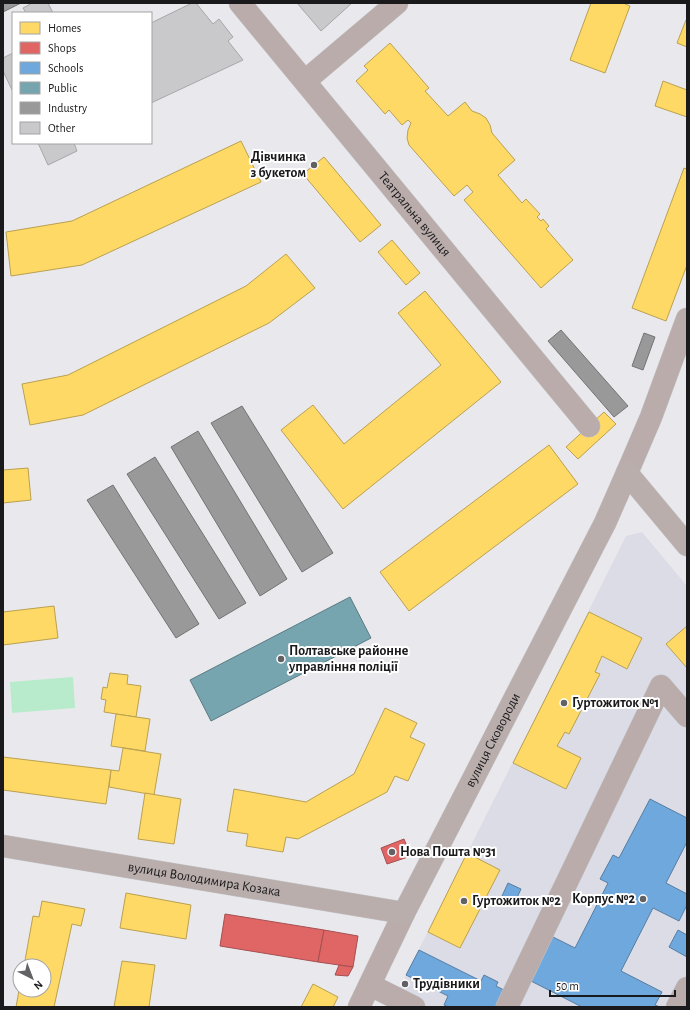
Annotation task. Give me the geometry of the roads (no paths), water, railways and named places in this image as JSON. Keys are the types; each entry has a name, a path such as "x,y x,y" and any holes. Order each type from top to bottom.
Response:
{"main road":[{"path":"627,473 687,545"},
{"name":"вулиця Сковороди","path":"404,913 605,523 627,473"},
{"name":"вулиця Володимира Козака","path":"3,846 404,913"}],"street":[{"name":"Театральна вулиця","path":"240,3 589,426"},
{"path":"304,81 396,3"},
{"path":"627,473 651,417 687,319"},
{"path":"507,1007 661,686 687,716"},
{"name":"вулиця Сковороди","path":"359,1007 404,913"},
{"path":"370,985 414,1007"},
{"path":"677,1007 687,988"}],"place":[{"name":"Дівчинка з букетом","path":"314,165"},
{"name":"Полтавське районне управління поліції","path":"281,659"},
{"name":"Гуртожиток №1","path":"564,703"},
{"name":"Нова Пошта №31","path":"392,852"},
{"name":"Корпус №2","path":"643,899"},
{"name":"Гуртожиток №2","path":"464,901"},
{"name":"Трудівники","path":"405,984"}]}
